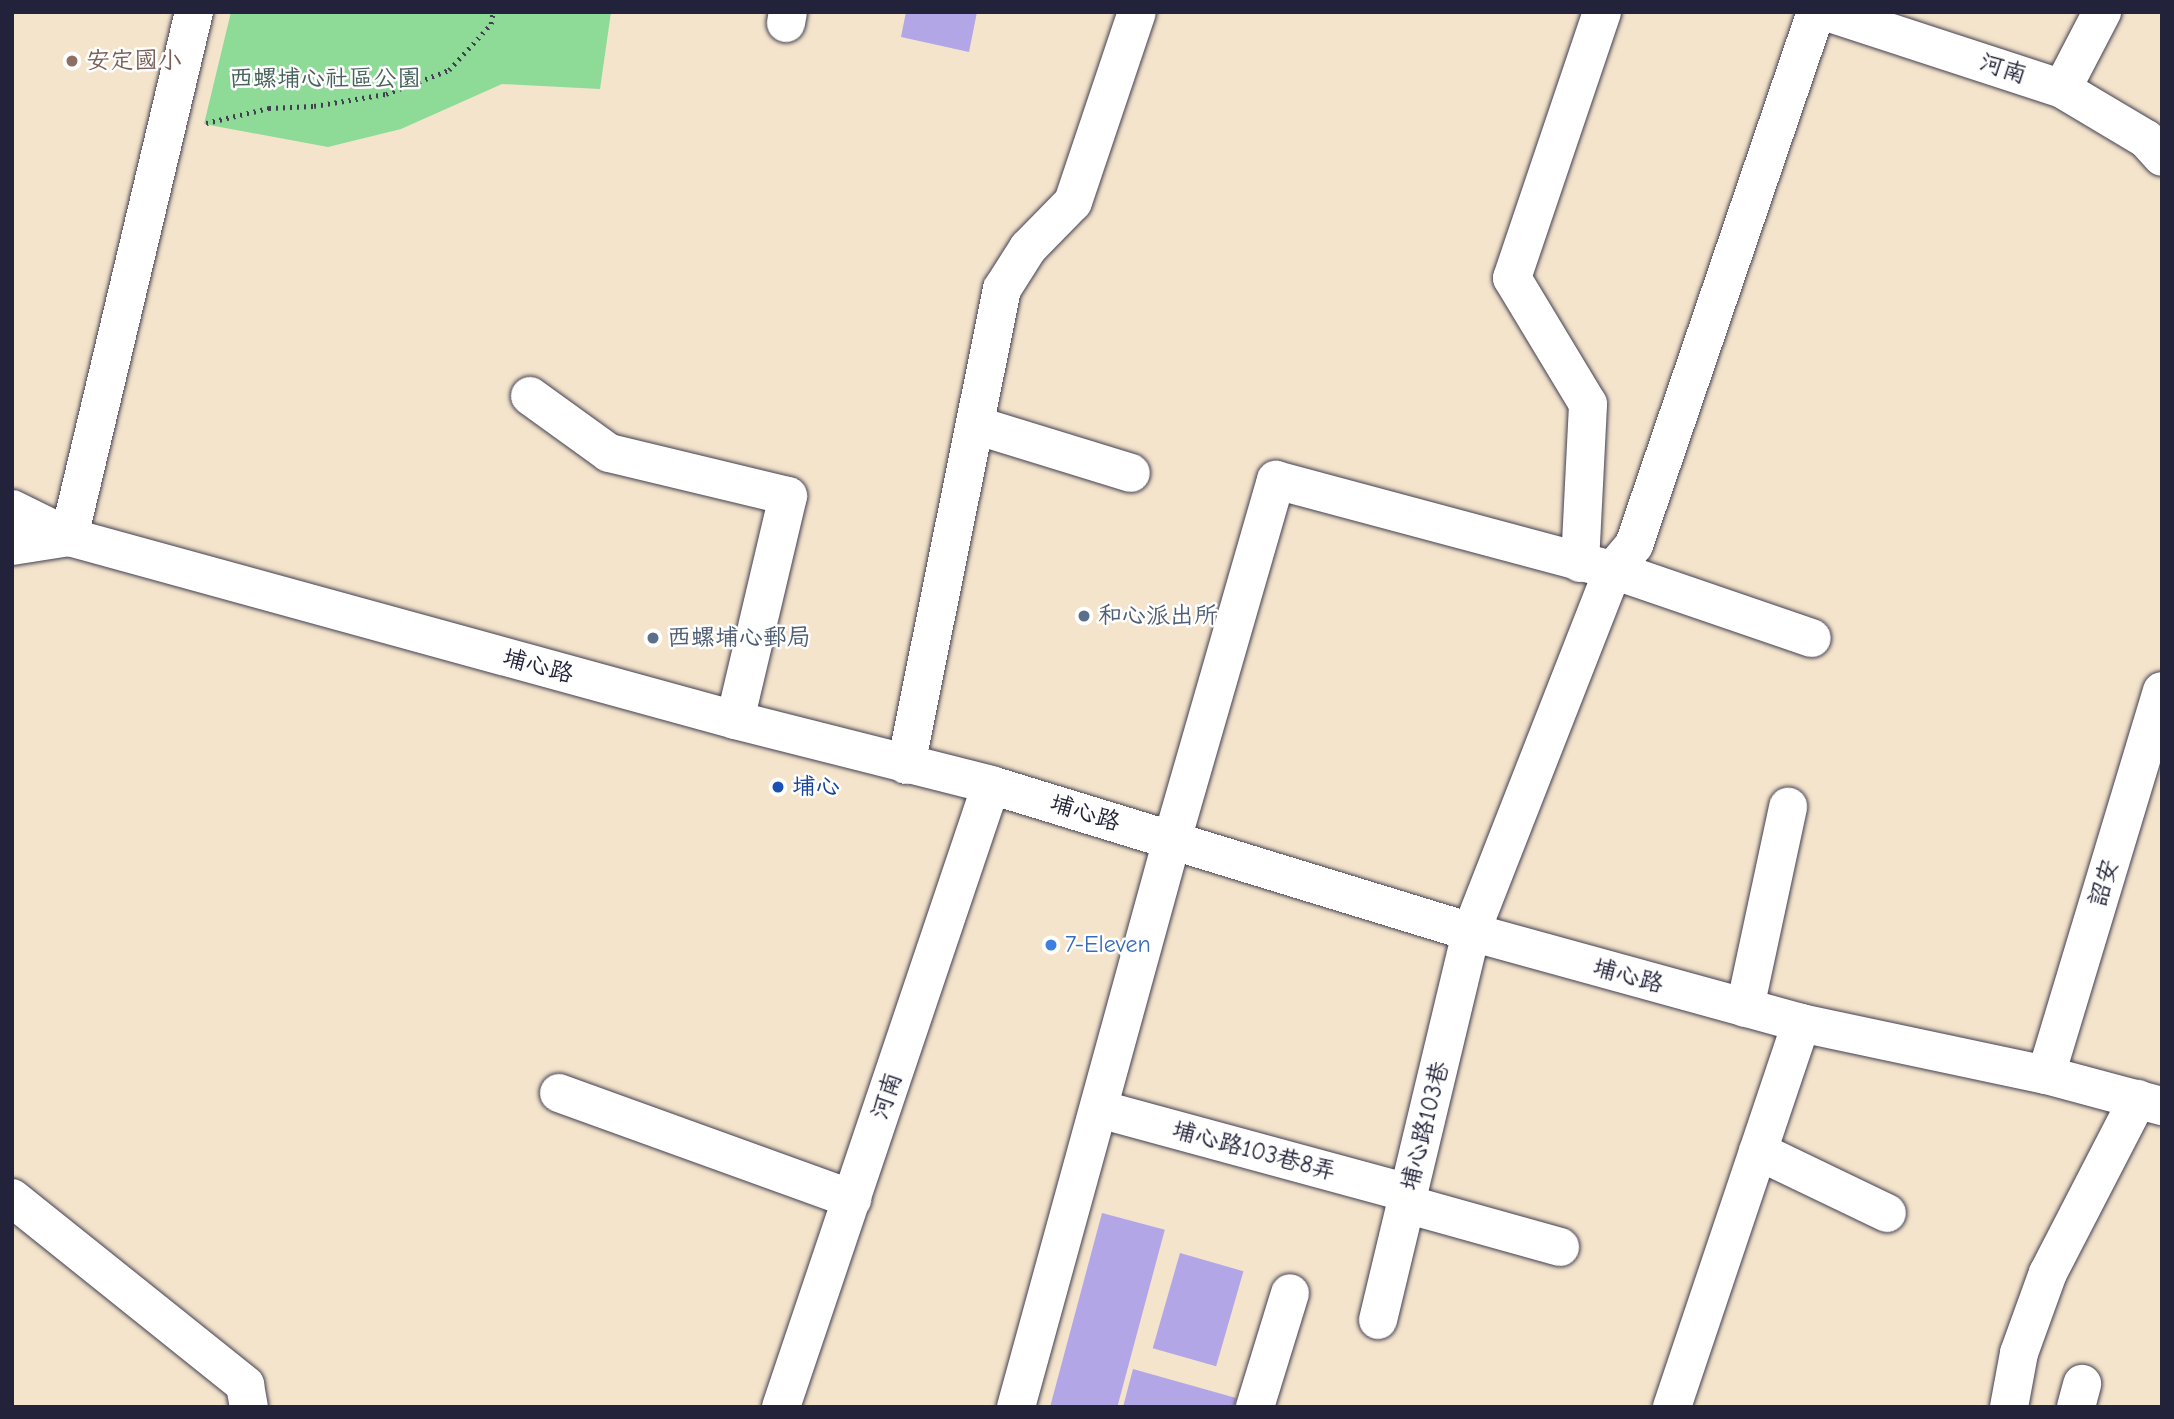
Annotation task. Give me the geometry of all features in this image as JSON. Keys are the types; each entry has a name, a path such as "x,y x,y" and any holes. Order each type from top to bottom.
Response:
{"street":[{"path":"12,546 69,537 194,12"},
{"path":"906,765 1002,289 1028,248 1073,202 1137,12"},
{"path":"1597,567 1588,404 1512,278 1602,12"},
{"path":"1597,567 1634,545 1815,12"},
{"name":"河南","path":"1827,12 2062,89 2146,139 2162,157"},
{"path":"2062,89 2102,12"},
{"path":"530,396 608,453 788,496 735,720"},
{"path":"975,425 1130,473"},
{"path":"1016,1407 1172,840 1276,480 1597,567 1811,638"},
{"name":"埔心路","path":"12,509 69,537 735,720 991,785 1471,932 1745,1008 1801,1023 2046,1075 2150,1102"},
{"name":"埔心路103巷","path":"1378,1320 1471,932 1597,567"},
{"name":"詔安","path":"2046,1075 2155,734 2162,691"},
{"name":"河南","path":"781,1407 991,785"},
{"path":"1745,1008 1788,807"},
{"path":"1672,1407 1801,1023"},
{"path":"559,1093 852,1199"},
{"path":"2009,1407 2018,1353 2048,1273 2150,1102"},
{"name":"埔心路103巷8弄","path":"1099,1109 1407,1198 1560,1247"},
{"path":"1758,1151 1887,1213"},
{"path":"12,1198 245,1385 249,1407"},
{"path":"1255,1407 1290,1293"}],"path":[{"path":"167,134 269,108 314,106 386,94 449,70 491,24 493,12"}],"green space":[{"name":"西螺埔心社區公園","path":"231,12 611,12 600,89 502,84 401,129 328,147 204,124"}],"building":[{"path":"906,12 977,12 969,52 901,37"},
{"path":"1102,1213 1165,1230 1117,1407 1050,1407"},
{"path":"1180,1253 1243,1271 1216,1366 1153,1348"},
{"path":"1133,1369 1236,1398 1234,1407 1123,1407"}],"place":[{"name":"安定國小","path":"72,61"},
{"name":"和心派出所","path":"1084,616"},
{"name":"西螺埔心郵局","path":"653,638"},
{"name":"埔心","path":"778,787"},
{"name":"7-Eleven","path":"1051,945"}]}
